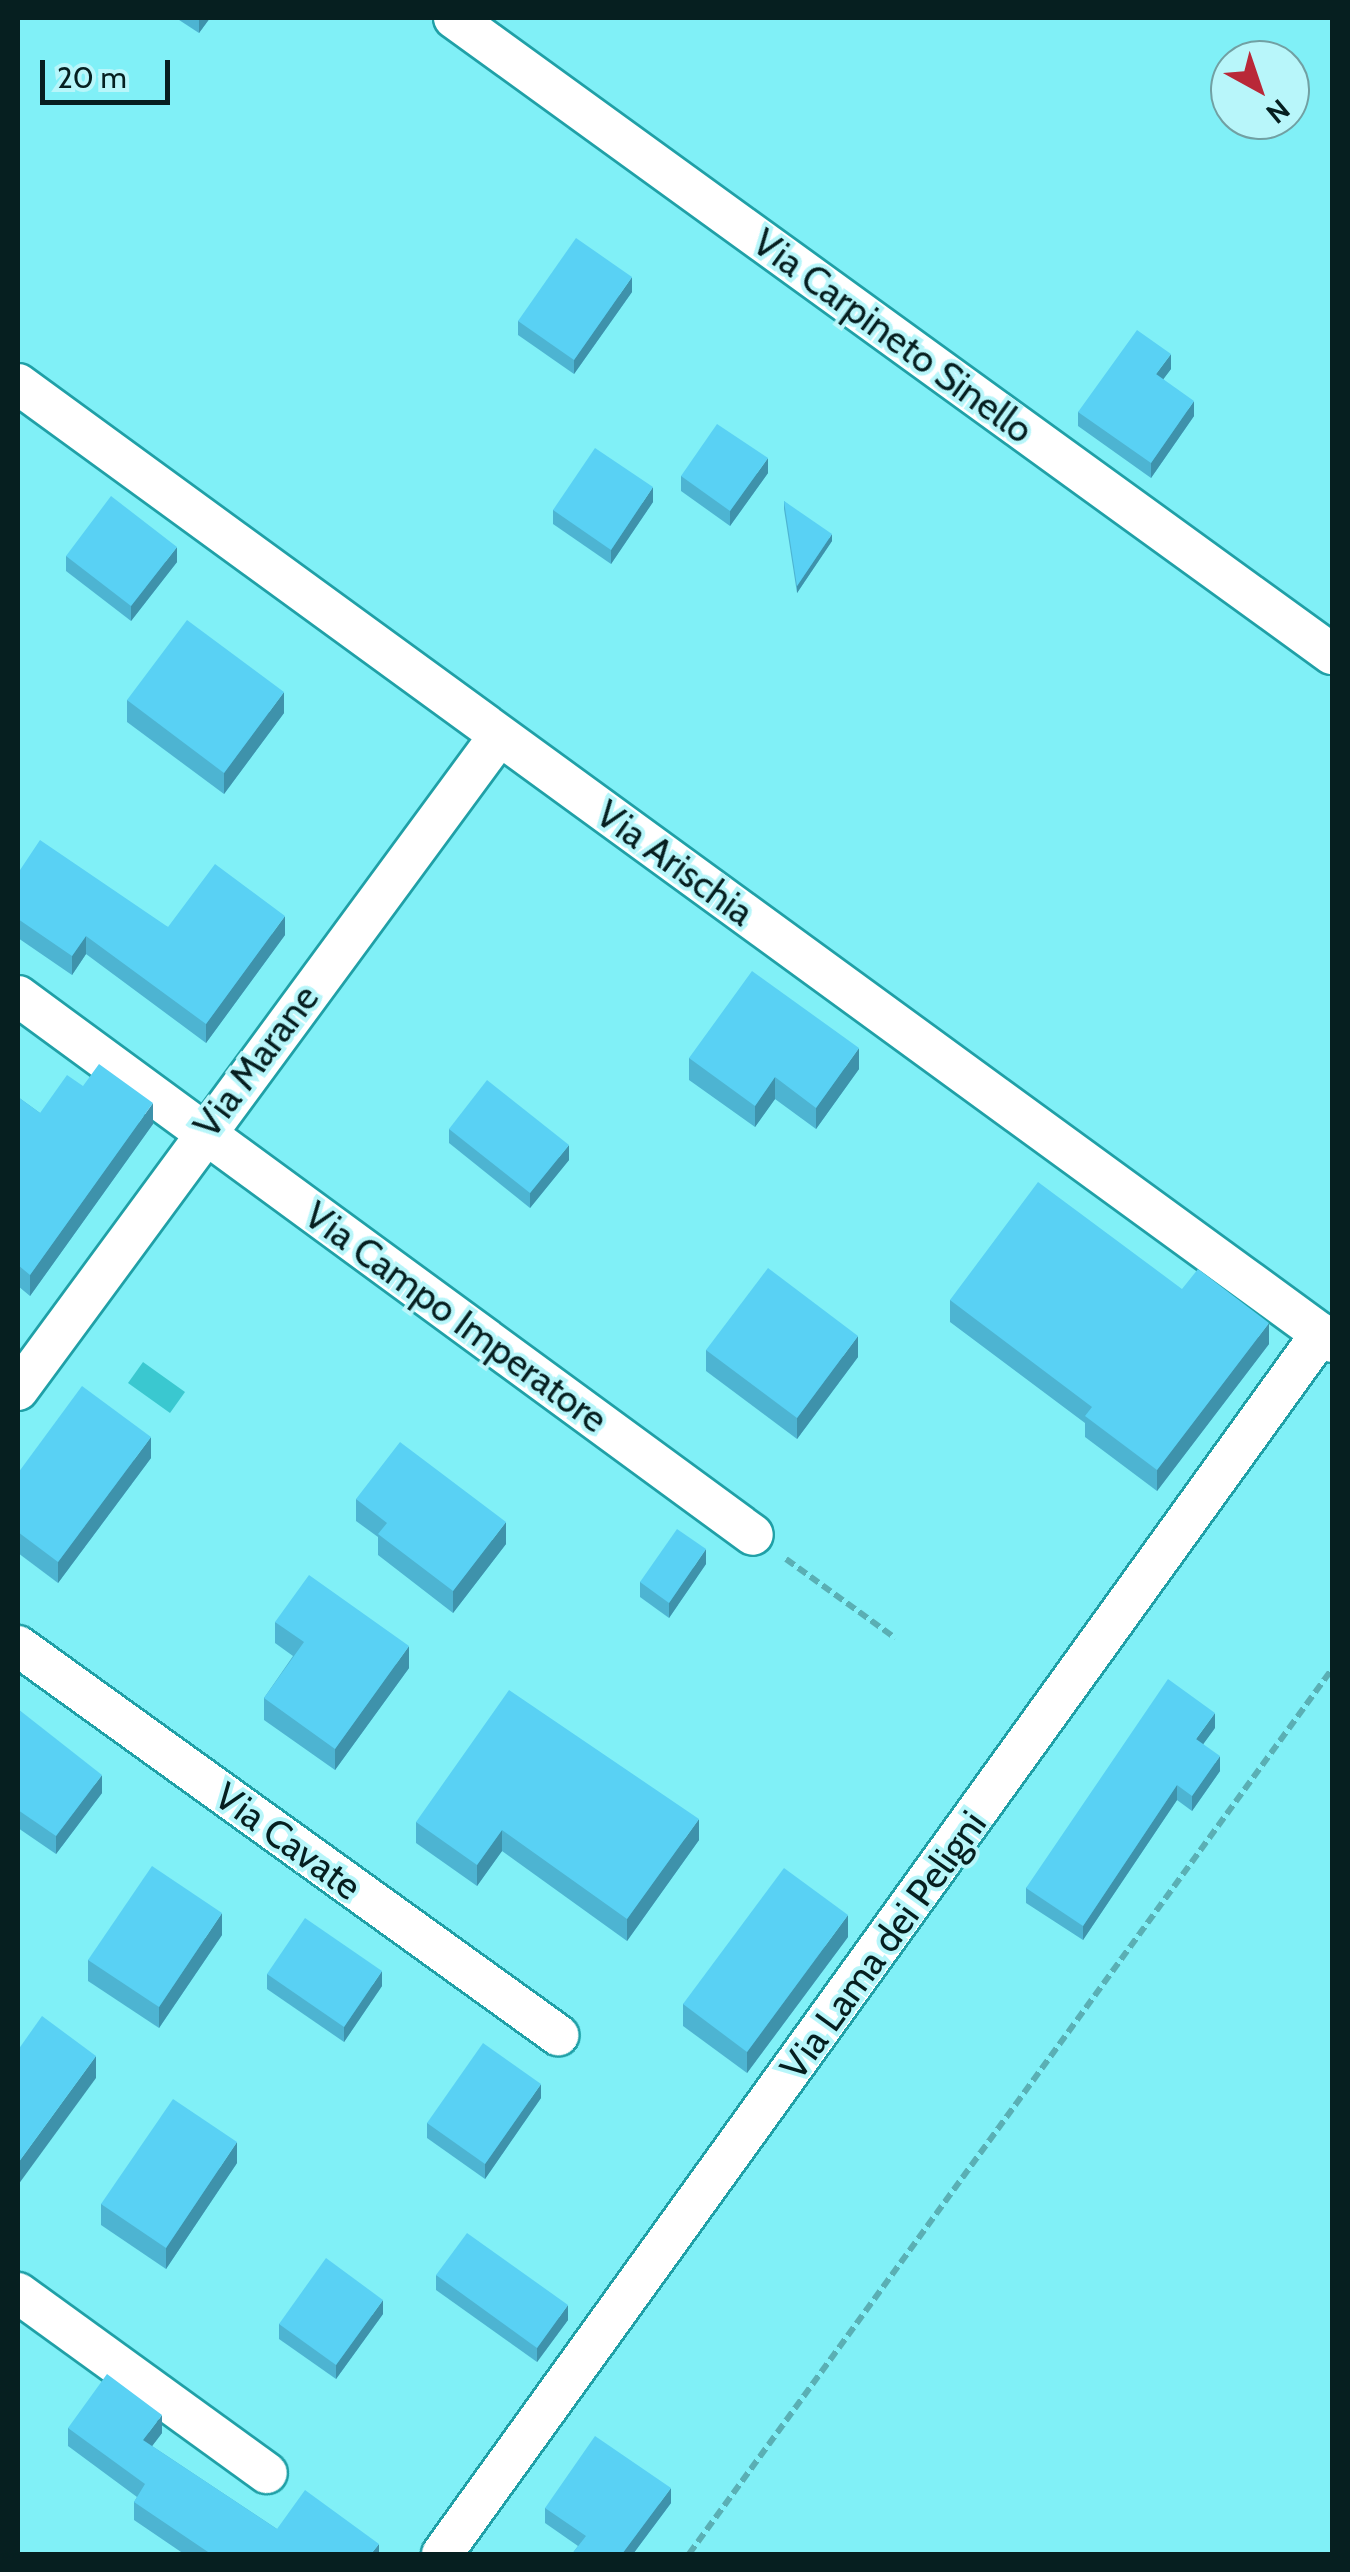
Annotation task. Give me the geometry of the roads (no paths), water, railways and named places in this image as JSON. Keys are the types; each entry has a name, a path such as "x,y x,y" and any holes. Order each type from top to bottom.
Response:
{"street":[{"name":"Via Carpineto Sinello","path":"454,18 1332,654"},
{"name":"Via Arischia","path":"18,384 1327,1338"},
{"name":"Via Marane","path":"18,1390 202,1132 499,736"},
{"name":"Via Campo Imperatore","path":"18,996 753,1534"},
{"name":"Via Lama dei Peligni","path":"442,2554 1327,1338"},
{"name":"Via Cavate","path":"18,1646 558,2036"},
{"path":"18,2293 267,2473"}],"water":[{"path":"143,1362 185,1392 170,1413 128,1383"}]}
